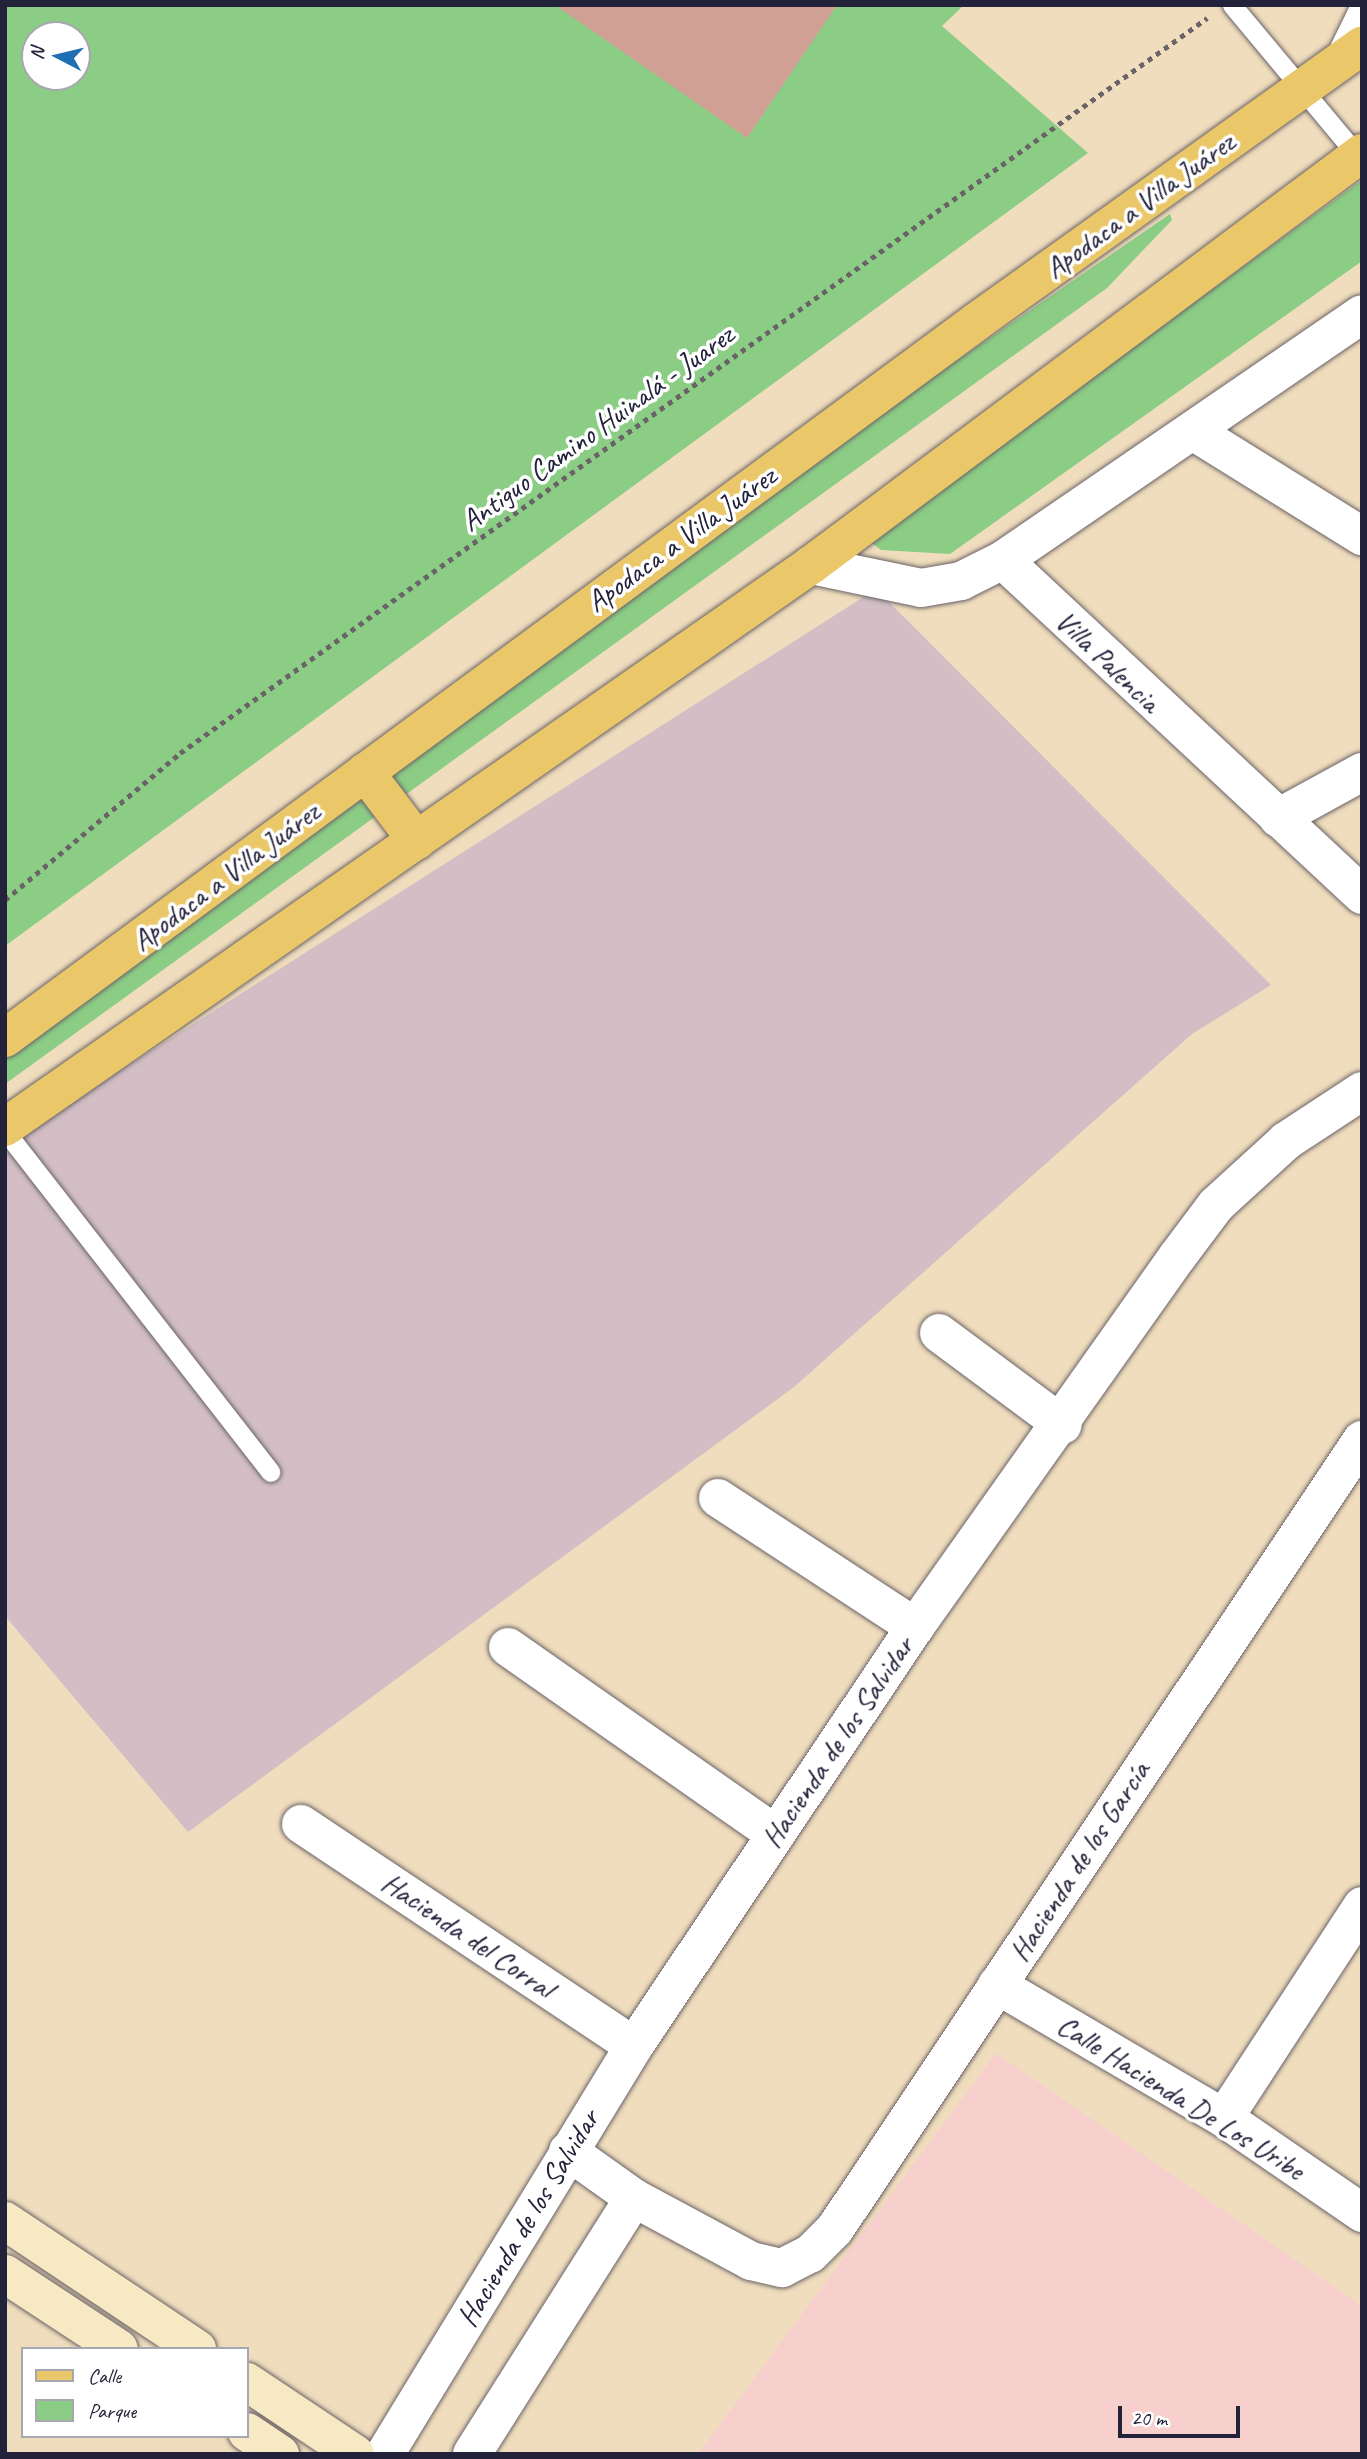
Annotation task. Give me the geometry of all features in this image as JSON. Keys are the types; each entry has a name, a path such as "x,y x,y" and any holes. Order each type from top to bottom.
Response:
{"main road":[{"name":"Apodaca a Villa Juárez","path":"5,1038 365,772 1362,46"},
{"path":"5,1129 811,565 1360,154"},
{"path":"365,772 417,841"},
{"path":"5,2221 194,2347"},
{"path":"5,2274 117,2347"},
{"path":"248,2383 355,2454"},
{"path":"248,2433 280,2454"}],"street":[{"path":"811,565 921,588 961,581 1003,560 1362,314"},
{"path":"1193,431 1362,536"},
{"name":"Villa Palencia","path":"1003,560 1362,895"},
{"path":"1278,818 1362,772"},
{"name":"Hacienda de los Salvidar","path":"385,2454 634,2046 775,1834 915,1627 1063,1426 1216,1205 1286,1141 1362,1091"},
{"path":"939,1333 1063,1426"},
{"name":"Hacienda de los García","path":"635,2198 751,2262 782,2268 835,2229 1362,1440"},
{"path":"718,1498 915,1627"},
{"path":"508,1647 775,1834"},
{"name":"Hacienda del Corral","path":"301,1824 634,2046"},
{"path":"1224,2118 1362,1906"},
{"name":"Calle Hacienda De Los Uribe","path":"998,1985 1224,2118 1362,2213"},
{"path":"472,2454 635,2198 568,2151"}],"lane":[{"path":"1314,80 1360,5"},
{"path":"1223,9 1314,80 1360,154"},
{"path":"5,1129 270,1472"}],"path":[{"name":"Antiguo Camino Huinalá - Juarez","path":"5,900 180,753 1223,9"}],"shaded area":[{"path":"876,589 1271,985 1192,1034 794,1387 188,1832 5,1616 5,1144"},
{"path":"996,2053 1362,2306 1362,2454 698,2454"}],"green space":[{"path":"5,5 964,5 942,26 1088,153 5,946"},
{"path":"1362,180 1362,261 950,554 881,550 868,540"},
{"path":"1170,214 1172,220 1107,288 5,1084 5,1048 936,375"}],"building":[{"path":"555,5 837,5 747,138"}]}
